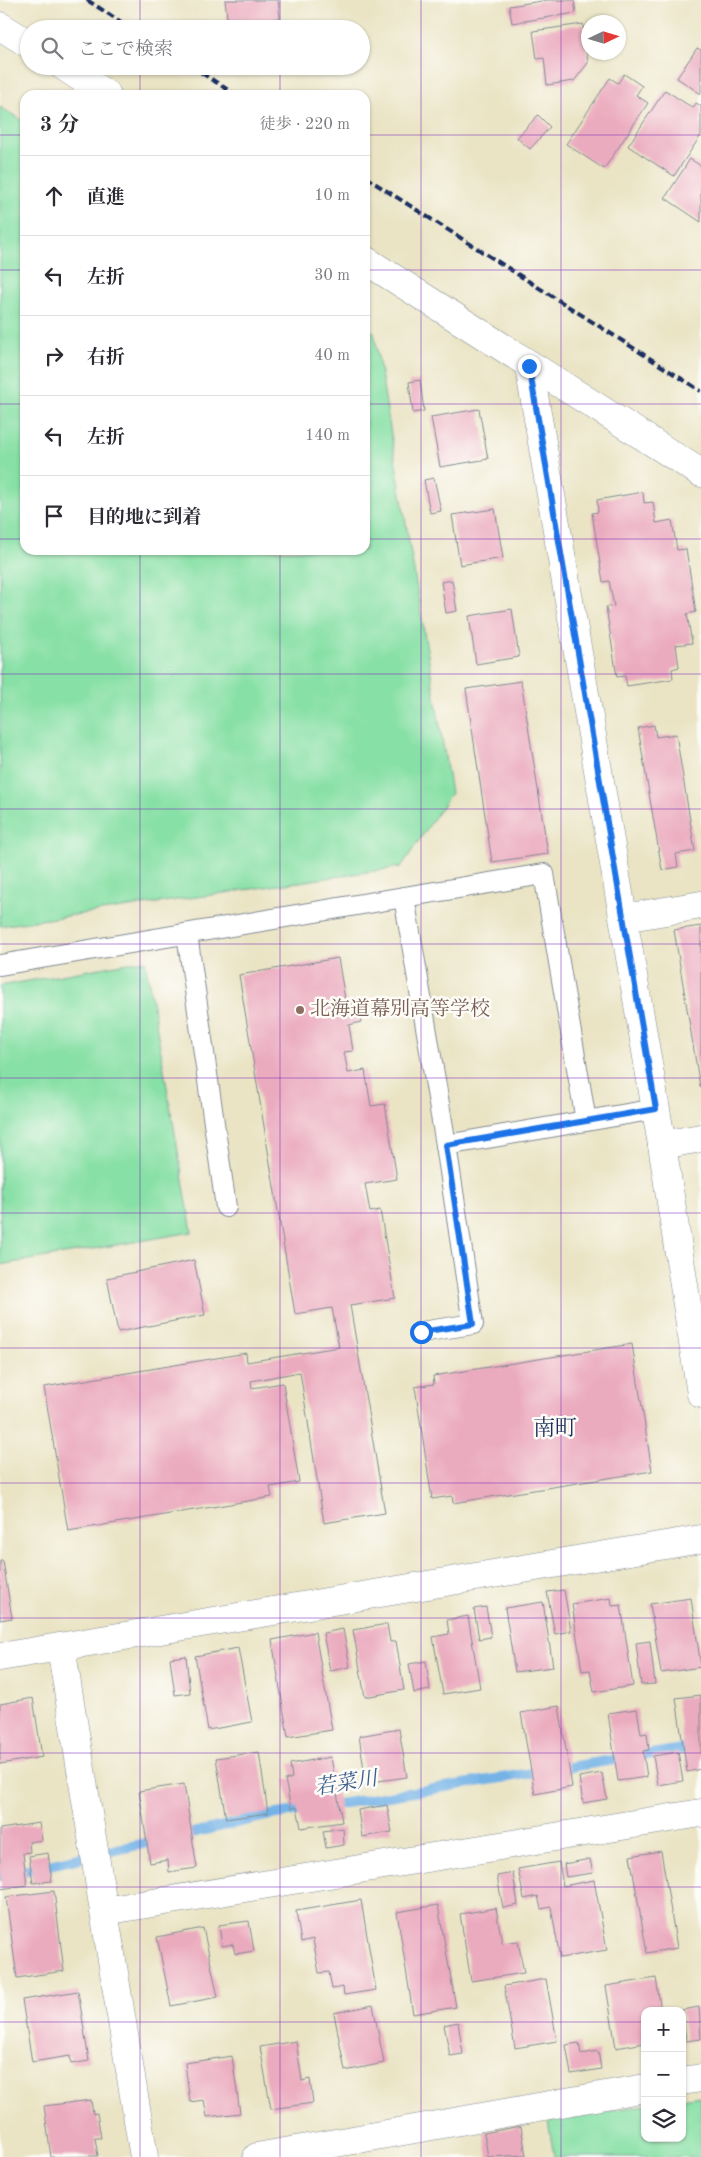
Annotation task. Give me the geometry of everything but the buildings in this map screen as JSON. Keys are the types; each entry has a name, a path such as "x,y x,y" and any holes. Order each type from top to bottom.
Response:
{"street":[{"path":"0,26 20,38"},
{"path":"77,75 100,90"},
{"path":"370,263 529,366 701,473"},
{"path":"529,366 624,918 700,1384"},
{"path":"624,918 701,905"},
{"path":"662,1145 701,1138"},
{"path":"0,1657 701,1539"},
{"path":"60,1647 144,2157"},
{"path":"104,1911 701,1813"},
{"path":"686,2080 701,2078"},
{"path":"258,2157 641,2089"}],"lane":[{"path":"0,966 544,874 586,1121"},
{"path":"404,897 446,1145 473,1324 421,1332"},
{"path":"187,934 226,1208"},
{"path":"446,1145 656,1109"}],"green space":[{"path":"0,107 20,119 20,555 370,555 370,330 374,332 451,793 401,867 0,926"},
{"path":"145,960 192,1232 0,1265 0,986"},
{"path":"701,2096 701,2157 554,2157 548,2121 641,2106 641,2142 686,2142 686,2098"}],"waterway":[{"name":"若菜川","path":"326,1806 701,1746"},
{"name":"若菜川","path":"179,1836 271,1815 309,1809"},
{"name":"若菜川","path":"0,1876 160,1840"}],"railway":[{"path":"87,0 118,20"},
{"path":"205,75 228,90"},
{"path":"370,180 701,391"}],"place":[{"name":"北海道幕別高等学校","path":"300,1010"}],"district":[{"name":"南町","path":"555,1429"}],"route":[{"path":"421,1332 473,1324 446,1145 656,1109 529,366"}]}
